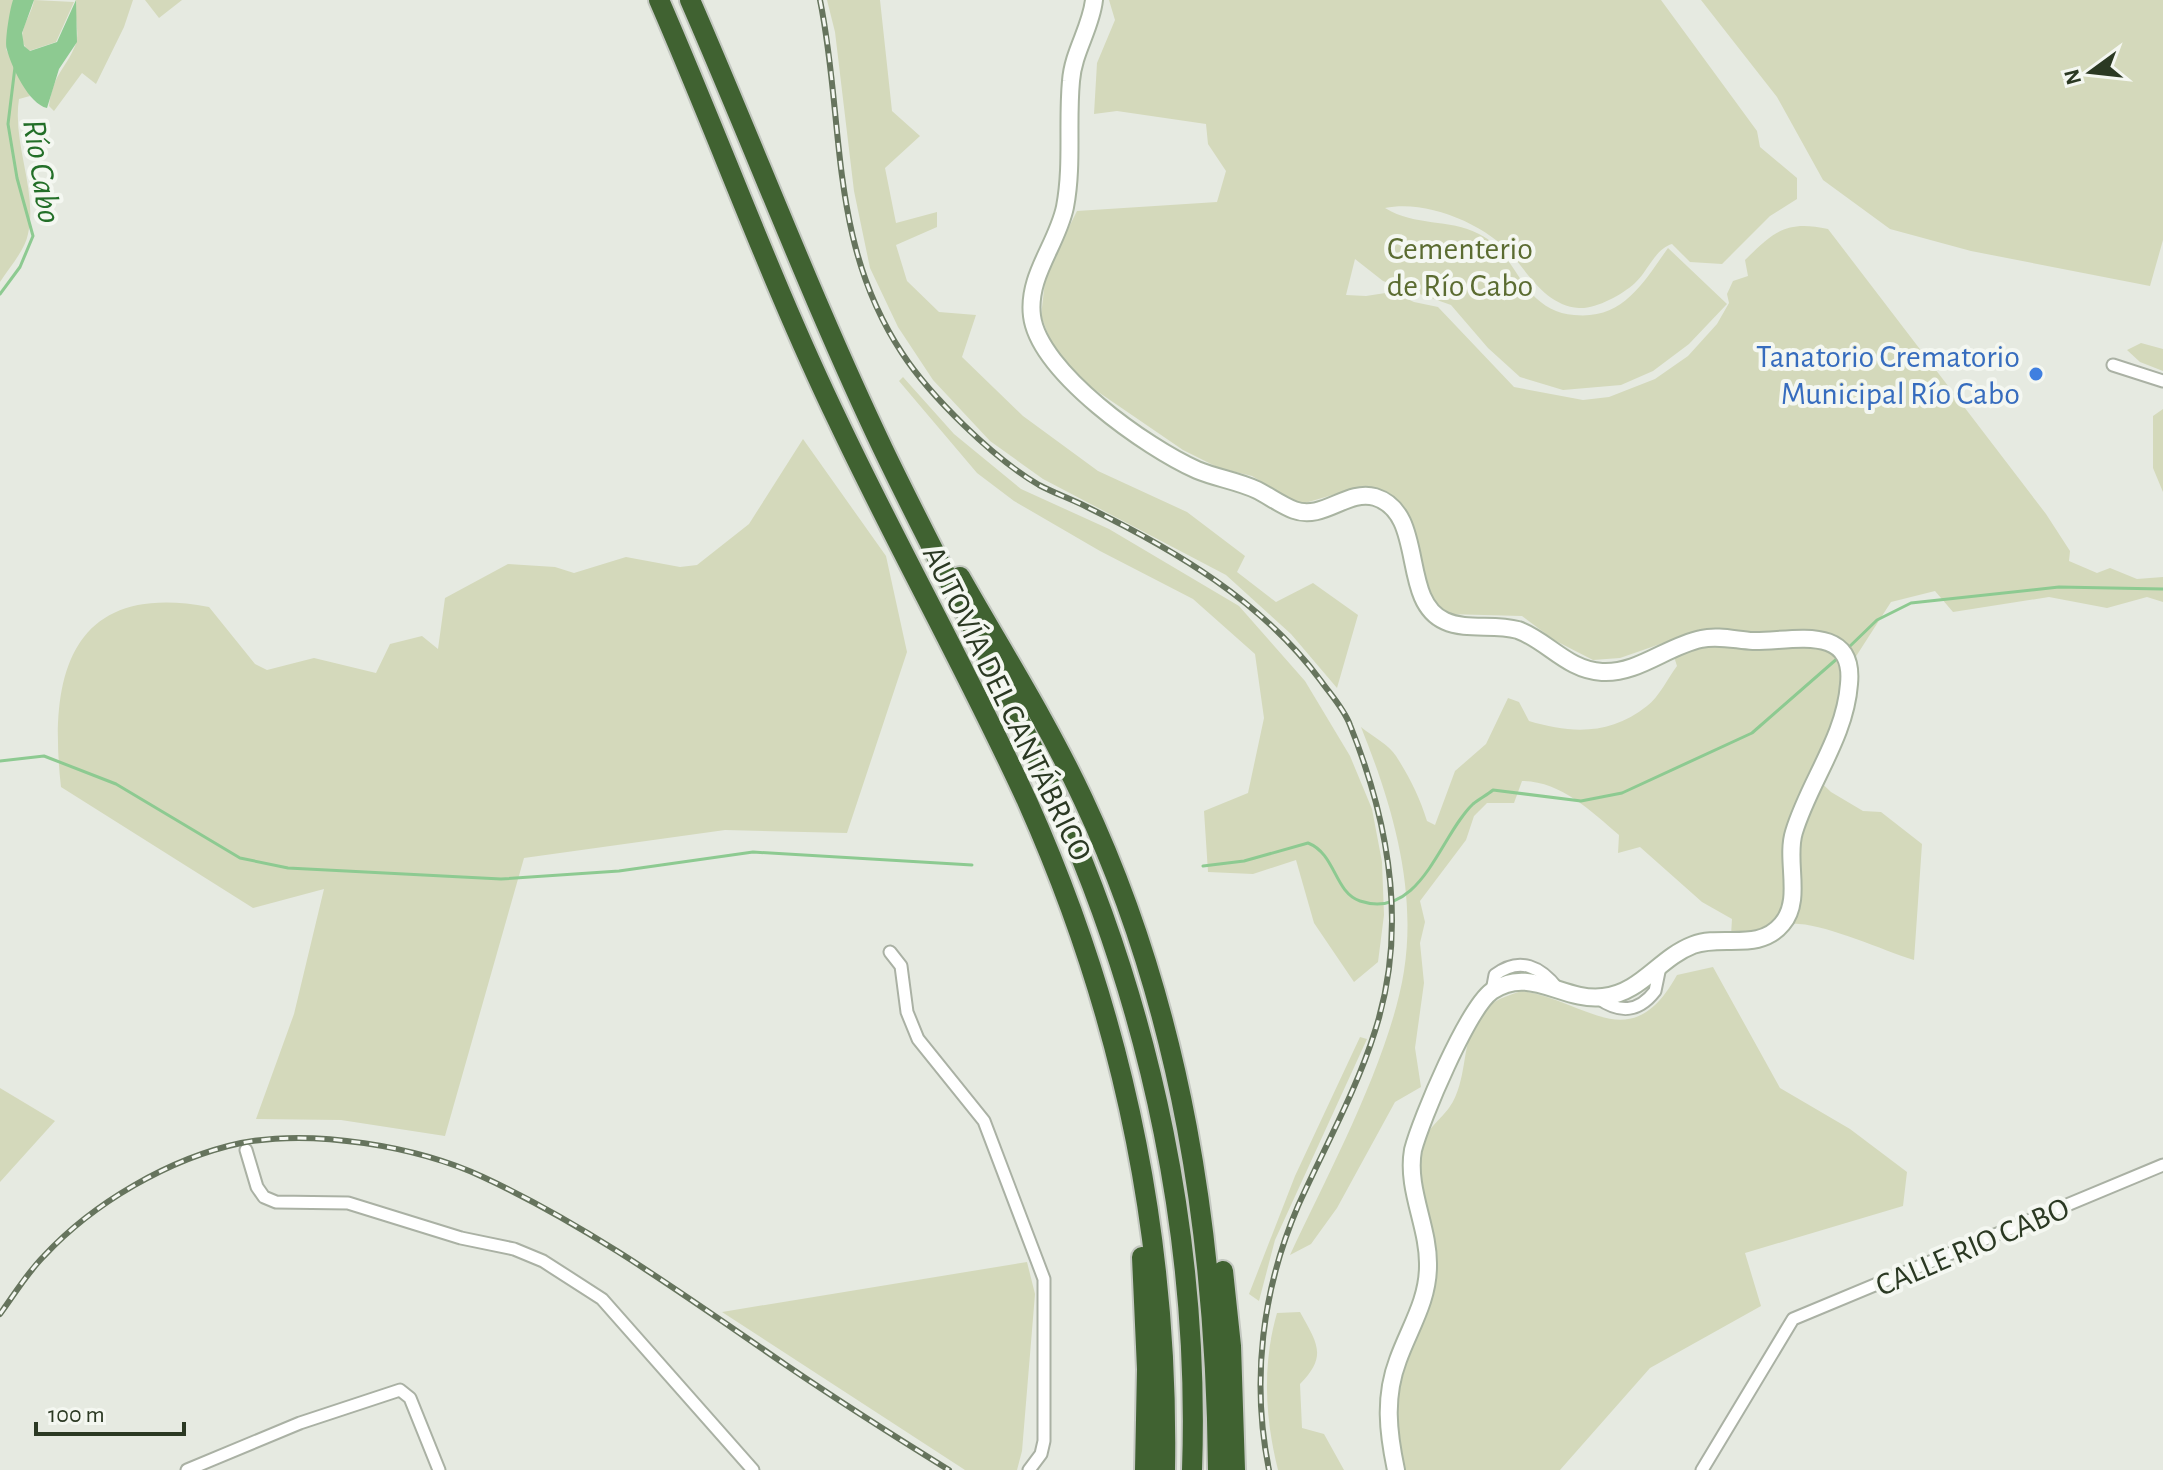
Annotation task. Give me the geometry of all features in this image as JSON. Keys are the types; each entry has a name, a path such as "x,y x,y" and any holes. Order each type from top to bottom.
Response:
{"highway":[{"name":"AUTOVÍA DEL CANTÁBRICO","path":"659,0 831,406 984,710 1034,818 1074,917 1114,1042 1144,1182 1162,1332 1165,1470"},
{"name":"AUTOVÍA DEL CANTÁBRICO","path":"690,0 832,339 896,477 1045,773 1091,882 1116,954 1156,1102 1177,1212 1190,1344 1192,1470"},
{"path":"832,339 927,521 1026,688 1084,800 1165,1006 1199,1132 1222,1259 1231,1346 1235,1470"},
{"path":"1108,858 1160,1009 1194,1161 1209,1267 1216,1349 1218,1470"},
{"path":"1074,917 1113,1067 1140,1226 1147,1369 1145,1470"}],"street":[{"path":"1094,0 1071,74 1065,208 1033,286 1031,303 1040,342 1055,367 1072,384 1183,463 1251,487 1293,510 1312,513 1354,498 1379,499 1390,506 1401,524 1423,597 1435,615 1455,624 1517,630 1581,667 1602,672 1626,668 1708,638 1758,641 1812,638 1833,644 1848,663 1850,682 1844,712 1793,834 1792,899 1787,918 1777,929 1761,938 1700,943 1680,951 1627,991 1598,998 1526,980 1492,991 1474,1011 1413,1150 1412,1175 1428,1267 1422,1302 1390,1387 1389,1431 1396,1470"},
{"path":"2113,365 2163,381"},
{"path":"890,952 901,966 907,1012 918,1039 948,1080 972,1102 984,1121 1044,1279 1044,1441 1041,1454 1029,1470"},
{"path":"246,1150 257,1187 264,1197 276,1202 348,1203 461,1238 514,1249 579,1283 602,1299 753,1470"},
{"name":"CALLE RIO CABO","path":"1702,1470 1793,1319 2163,1165"},
{"path":"187,1470 300,1423 400,1390 410,1398 439,1470"}],"green space":[{"path":"0,0 13,0 6,49 30,96 19,99 18,116 30,218 24,246 0,282"},
{"path":"34,0 74,2 56,42 29,51 22,39"},
{"path":"76,0 133,0 124,27 96,84 82,73 54,111 49,106 53,86 77,41"},
{"path":"145,0 182,0 159,18"},
{"path":"827,0 880,0 892,111 920,136 885,168 896,223 937,212 937,227 896,245 907,281 939,312 976,315 962,357 1023,416 1098,471 1187,512 1245,556 1237,572 1276,602 1313,583 1358,615 1337,688 1291,634 1226,575 1043,479 990,441 933,380 898,327 870,268 854,191 835,32"},
{"name":"Cementerio de Río Cabo","path":"1109,0 1661,0 1757,131 1760,147 1797,178 1797,199 1770,216 1722,264 1690,262 1672,244 1661,251 1640,278 1623,292 1601,304 1579,308 1549,296 1501,244 1471,224 1418,207 1385,208 1408,218 1467,229 1488,239 1536,298 1568,314 1591,315 1619,305 1640,286 1668,248 1727,304 1689,344 1653,371 1621,385 1563,390 1520,377 1488,348 1451,305 1383,281 1355,259 1346,295 1392,292 1414,302 1438,307 1514,387 1583,400 1609,397 1655,379 1688,356 1717,324 1729,303 1727,294 1733,281 1748,276 1745,260 1773,235 1791,227 1828,229 2046,514 2070,551 2069,561 2097,573 2110,568 2137,579 2163,577 2163,602 2147,597 2107,608 2049,597 1953,612 1935,591 1891,602 1844,675 1829,741 1813,775 1831,792 1863,811 1881,812 1922,844 1914,960 1841,934 1799,924 1731,935 1732,919 1702,902 1640,847 1618,853 1619,835 1586,807 1562,792 1536,782 1522,781 1514,803 1487,803 1474,816 1466,840 1420,901 1425,922 1420,943 1424,983 1415,1048 1421,1087 1395,1102 1337,1208 1311,1244 1290,1255 1372,1078 1397,1005 1404,971 1407,909 1399,847 1383,786 1361,727 1393,752 1414,787 1427,821 1435,825 1455,771 1486,744 1508,698 1519,702 1529,721 1575,730 1605,727 1633,716 1647,706 1677,666 1669,641 1620,658 1593,660 1554,640 1522,616 1446,614 1431,597 1407,512 1386,491 1363,486 1305,503 1295,501 1252,476 1219,468 1183,450 1088,385 1056,355 1041,316 1046,273 1077,211 1217,202 1226,171 1208,144 1206,124 1117,111 1094,114 1097,63 1115,20"},
{"path":"1701,0 2163,0 2163,240 2150,286 1971,251 1890,229 1823,180 1777,97"},
{"path":"2141,343 2163,349 2163,371 2140,362 2127,350"},
{"path":"903,377 954,434 1021,489 1109,529 1239,606 1305,681 1350,756 1372,809 1382,862 1384,915 1378,962 1354,982 1314,923 1296,860 1253,874 1208,872 1204,811 1248,793 1264,718 1255,654 1193,599 1100,551 1014,501 977,473 899,381"},
{"path":"2163,409 2163,492 2153,468 2153,416"},
{"path":"803,439 886,556 907,652 847,833 725,830 524,858 445,1136 341,1120 256,1119 294,1014 324,889 253,908 61,787 59,707 66,673 79,644 99,622 126,608 163,603 209,607 255,664 267,670 314,658 376,673 390,644 422,636 438,649 445,598 508,564 555,567 574,573 626,557 680,567 697,565 749,524"},
{"path":"1713,967 1780,1088 1850,1129 1907,1172 1903,1206 1745,1253 1761,1306 1650,1368 1560,1470 1402,1470 1396,1429 1397,1389 1404,1362 1429,1304 1436,1268 1420,1183 1420,1154 1428,1133 1456,1095 1477,1019 1492,1003 1522,991 1588,1013 1625,1019 1643,1014 1660,1000 1677,975"},
{"path":"1360,1037 1367,1039 1275,1240 1259,1301 1249,1294 1295,1176"},
{"path":"0,1088 55,1121 0,1182"},
{"path":"1027,1262 1035,1294 1022,1451 1017,1470 965,1470 722,1312"},
{"path":"1300,1312 1317,1349 1314,1365 1300,1384 1302,1428 1324,1434 1344,1470 1278,1470 1268,1411 1269,1352 1277,1313"}],"shaded area":[{"path":"13,0 34,0 22,33 24,46 30,51 57,42 76,0 77,42 59,69 47,108 28,93 7,50"}],"waterway":[{"name":"Río Cabo","path":"0,294 20,267 33,236 17,178 8,124 15,67"},
{"path":"1847,649 1877,620 1911,603 2059,587 2163,589"},
{"path":"1203,866 1244,861 1308,843 1324,855 1351,896 1360,901 1381,904 1399,899 1427,872 1473,804 1493,790 1581,801 1622,793 1752,733 1839,657"},
{"path":"0,761 44,756 116,784 240,858 288,868 501,879 619,871 753,852 972,865"}],"railway":[{"path":"820,0 850,225 861,268 878,311 914,370 964,425 1021,474 1184,560 1215,580 1272,626 1298,652 1341,708 1364,762 1384,838 1390,876 1392,915 1385,993 1367,1054 1298,1206 1276,1270 1263,1336 1261,1370 1261,1403 1269,1470"},
{"path":"0,1314 44,1256 85,1218 160,1171 214,1150 269,1139 332,1139 364,1143 457,1166 562,1218 949,1470"}],"place":[{"name":"Tanatorio Crematorio Municipal Río Cabo","path":"2036,374"}]}
